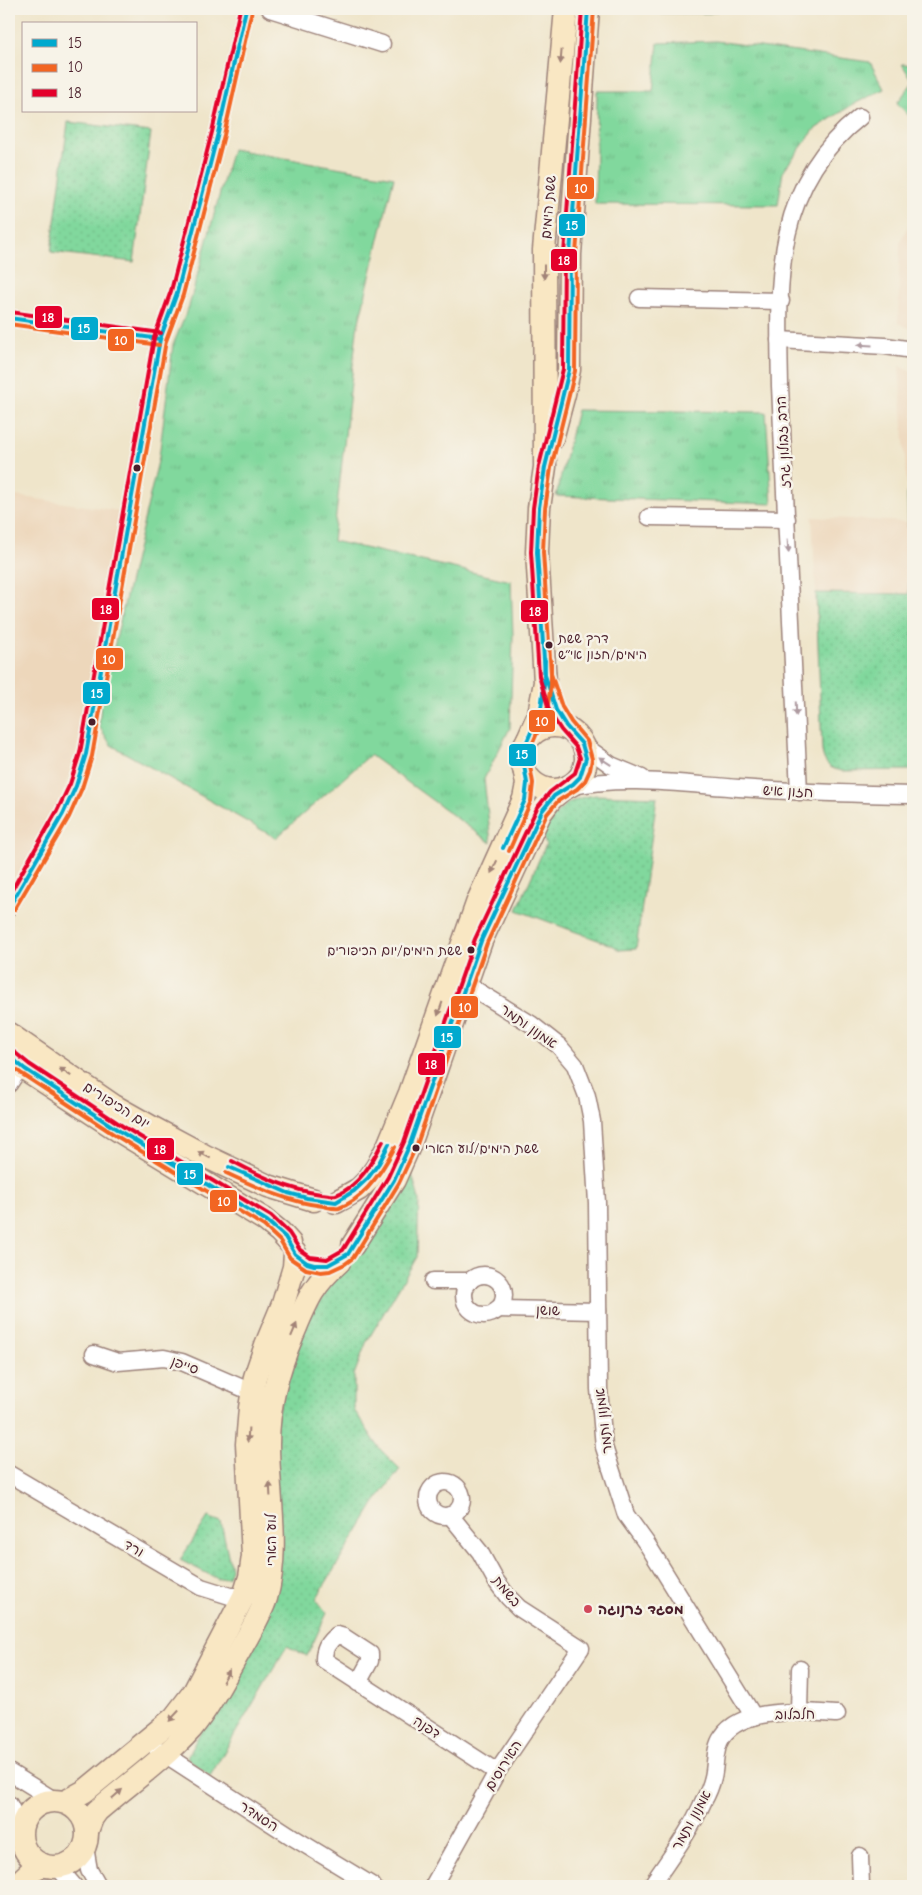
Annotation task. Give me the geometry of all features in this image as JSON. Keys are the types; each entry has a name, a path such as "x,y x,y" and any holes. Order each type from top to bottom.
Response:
{"street":[{"path":"9,907 63,814 76,786 86,754 160,339 177,293 218,133 246,9"},
{"path":"270,9 382,44"},
{"name":"ששת הימים","path":"545,467 544,250 566,9"},
{"name":"ששת הימים","path":"528,739 535,727 541,708 545,675 537,552 539,508 545,467 569,370 570,254 588,9"},
{"name":"הרב זבולון גרז","path":"800,792 780,400 781,301 785,247 797,198 819,158 838,136 860,117"},
{"path":"639,298 781,301"},
{"path":"9,318 160,339"},
{"path":"780,340 885,346 913,350"},
{"path":"649,517 787,519"},
{"name":"ששת הימים","path":"545,675 556,710 562,721 577,738"},
{"path":"577,738 564,728 549,727 535,732 528,739 522,753 522,764 527,784 524,799 478,901 458,980 410,1144 398,1171 346,1254 330,1266 311,1265 292,1248 288,1232 293,1217 304,1205 325,1201 358,1189 377,1167 458,980 481,941 538,818 551,799 576,781 584,768 586,758 577,738"},
{"name":"חזון איש","path":"577,738 602,759 619,769 636,776 664,783"},
{"path":"525,773 539,787 554,790 566,788"},
{"name":"חזון איש","path":"566,788 615,781 800,792 913,795"},
{"name":"אמנון ותמר","path":"458,980 531,1024 559,1046 575,1065 587,1096 592,1121 597,1203 598,1389 604,1447 626,1515 648,1544 754,1717 736,1725 722,1737 717,1751 713,1779 703,1803 658,1884"},
{"name":"יום הכיפורים","path":"9,1034 114,1106 205,1156 268,1186 296,1196 325,1201"},
{"path":"9,1084 15,1061"},
{"name":"יום הכיפורים","path":"15,1061 120,1132 264,1218 280,1232 292,1248"},
{"path":"325,1201 344,1208 351,1216 355,1225 356,1235 346,1254"},
{"name":"לוע הארי","path":"59,1801 85,1791 174,1718 194,1692 255,1596 273,1557 268,1444 262,1397 255,1377 283,1304 294,1267 292,1248"},
{"name":"לוע הארי","path":"262,1397 275,1382 285,1352 306,1304 318,1283 346,1254"},
{"path":"433,1280 470,1281 481,1275 487,1275 498,1281 504,1292 497,1309 489,1314 483,1314 472,1311 468,1307 464,1291 470,1281"},
{"name":"שושן","path":"497,1309 598,1311"},
{"name":"סייפן","path":"94,1354 118,1362 164,1358 182,1362 262,1397"},
{"name":"ורד","path":"9,1474 201,1587 230,1596 255,1596"},
{"name":"בשמת","path":"450,1516 476,1545 496,1581 519,1608 582,1648"},
{"name":"לוע הארי","path":"86,1839 92,1818 97,1812 164,1755 191,1728 217,1693 253,1627 255,1596"},
{"name":"האירוסים","path":"433,1886 497,1772 582,1648"},
{"path":"799,1712 800,1669"},
{"name":"דפנה","path":"358,1683 497,1772"},
{"name":"חלבלוב","path":"754,1717 784,1712 837,1714"},
{"name":"הסמדר","path":"147,1741 164,1755 373,1886"},
{"path":"9,1772 59,1801 74,1806 81,1814 86,1823 89,1870 98,1886"},
{"path":"17,1839 24,1818 34,1806 43,1802 59,1801"},
{"path":"9,1804 17,1839 27,1853 34,1860 62,1872 74,1886"},
{"path":"15,1886 32,1870 65,1865 74,1860 86,1839"},
{"path":"860,1856 861,1886"}],"shaded area":[{"path":"913,217 913,330 898,323 900,241"},
{"path":"899,365 913,373 913,488 907,488"},
{"path":"9,495 120,511 77,748 55,813 9,889"},
{"path":"812,517 907,522 908,594 816,594"}],"green space":[{"path":"656,9 725,9 710,13 656,13"},
{"path":"716,41 870,62 884,89 852,105 815,129 783,171 778,205 595,204 597,91 653,91 658,43"},
{"path":"902,64 913,65 913,82"},
{"path":"913,82 913,120 897,103"},
{"path":"68,122 151,132 134,262 51,252"},
{"path":"232,149 394,177 357,330 333,541 511,581 513,636 510,728 484,779 491,843 370,755 276,838 111,745 99,726 101,702 159,457 173,345 189,306"},
{"path":"577,410 766,412 772,504 556,496"},
{"path":"907,490 913,490 913,770 842,771 826,763 822,751 816,593 909,594"},
{"path":"596,795 657,797 636,949 619,950 614,946 517,910 546,844 542,835 553,818 563,807 577,799"},
{"path":"411,1171 419,1199 417,1257 366,1343 354,1375 354,1410 380,1449 400,1469 374,1504 316,1599 327,1613 307,1656 287,1646 210,1776 187,1757 270,1602 272,1434 299,1332 335,1279 358,1256 376,1222"},
{"path":"208,1517 221,1522 231,1569 228,1577 218,1579 180,1560"}],"transit line":[{"name":"18","path":"9,895 57,811 70,784 80,753 154,338 171,291 212,132 240,9"},
{"name":"15","path":"9,907 63,814 76,786 86,754 160,339 177,293 218,133 246,9"},
{"name":"18","path":"13,1051 29,1064 124,1127 271,1216 289,1233 300,1250 310,1257 327,1259 343,1250 388,1177 404,1142 475,939 537,808 550,792 575,773 580,758 576,747 561,730 550,713 539,676 531,552 533,508 539,466 563,369 564,254 582,9"},
{"name":"15","path":"9,1056 25,1069 121,1132 267,1221 285,1237 295,1254 307,1263 328,1265 348,1254 394,1180 410,1144 481,941 542,811 554,796 573,784 580,777 586,758 582,744 566,726 556,710 545,675 537,552 539,508 545,467 569,370 570,254 588,9"},
{"name":"10","path":"9,1064 118,1137 264,1226 280,1241 290,1258 306,1269 321,1272 330,1271 353,1258 399,1183 416,1147 487,943 547,814 558,801 577,789 585,781 592,759 587,741 571,722 562,707 551,674 543,552 545,509 551,468 575,371 576,254 594,9"},
{"name":"10","path":"14,910 69,817 82,788 92,756 166,341 183,295 224,135 252,10"},
{"name":"18","path":"10,312 161,333"},
{"name":"15","path":"9,318 160,339"},
{"name":"10","path":"9,324 159,345"},
{"name":"15","path":"503,848 525,800 527,783 522,753 541,709 545,660"},
{"name":"10","path":"509,851 531,801 533,783 528,754 547,710 551,685 551,660"},
{"name":"18","path":"232,1161 286,1186 309,1192 336,1195 352,1186 358,1180 370,1165 383,1141"},
{"name":"15","path":"229,1167 288,1193 336,1202 354,1191 368,1178 389,1144"},
{"name":"10","path":"226,1173 285,1198 339,1208 348,1204 365,1191 379,1174 395,1147"}],"place":[{"name":"דרך ששת הימים/חזון אי״ש","path":"549,645"},
{"name":"ששת הימים/יום הכיפורים","path":"471,950"},
{"name":"ששת הימים/לוע הארי","path":"416,1148"},
{"name":"מסגד זרנוגה","path":"588,1609"}]}
